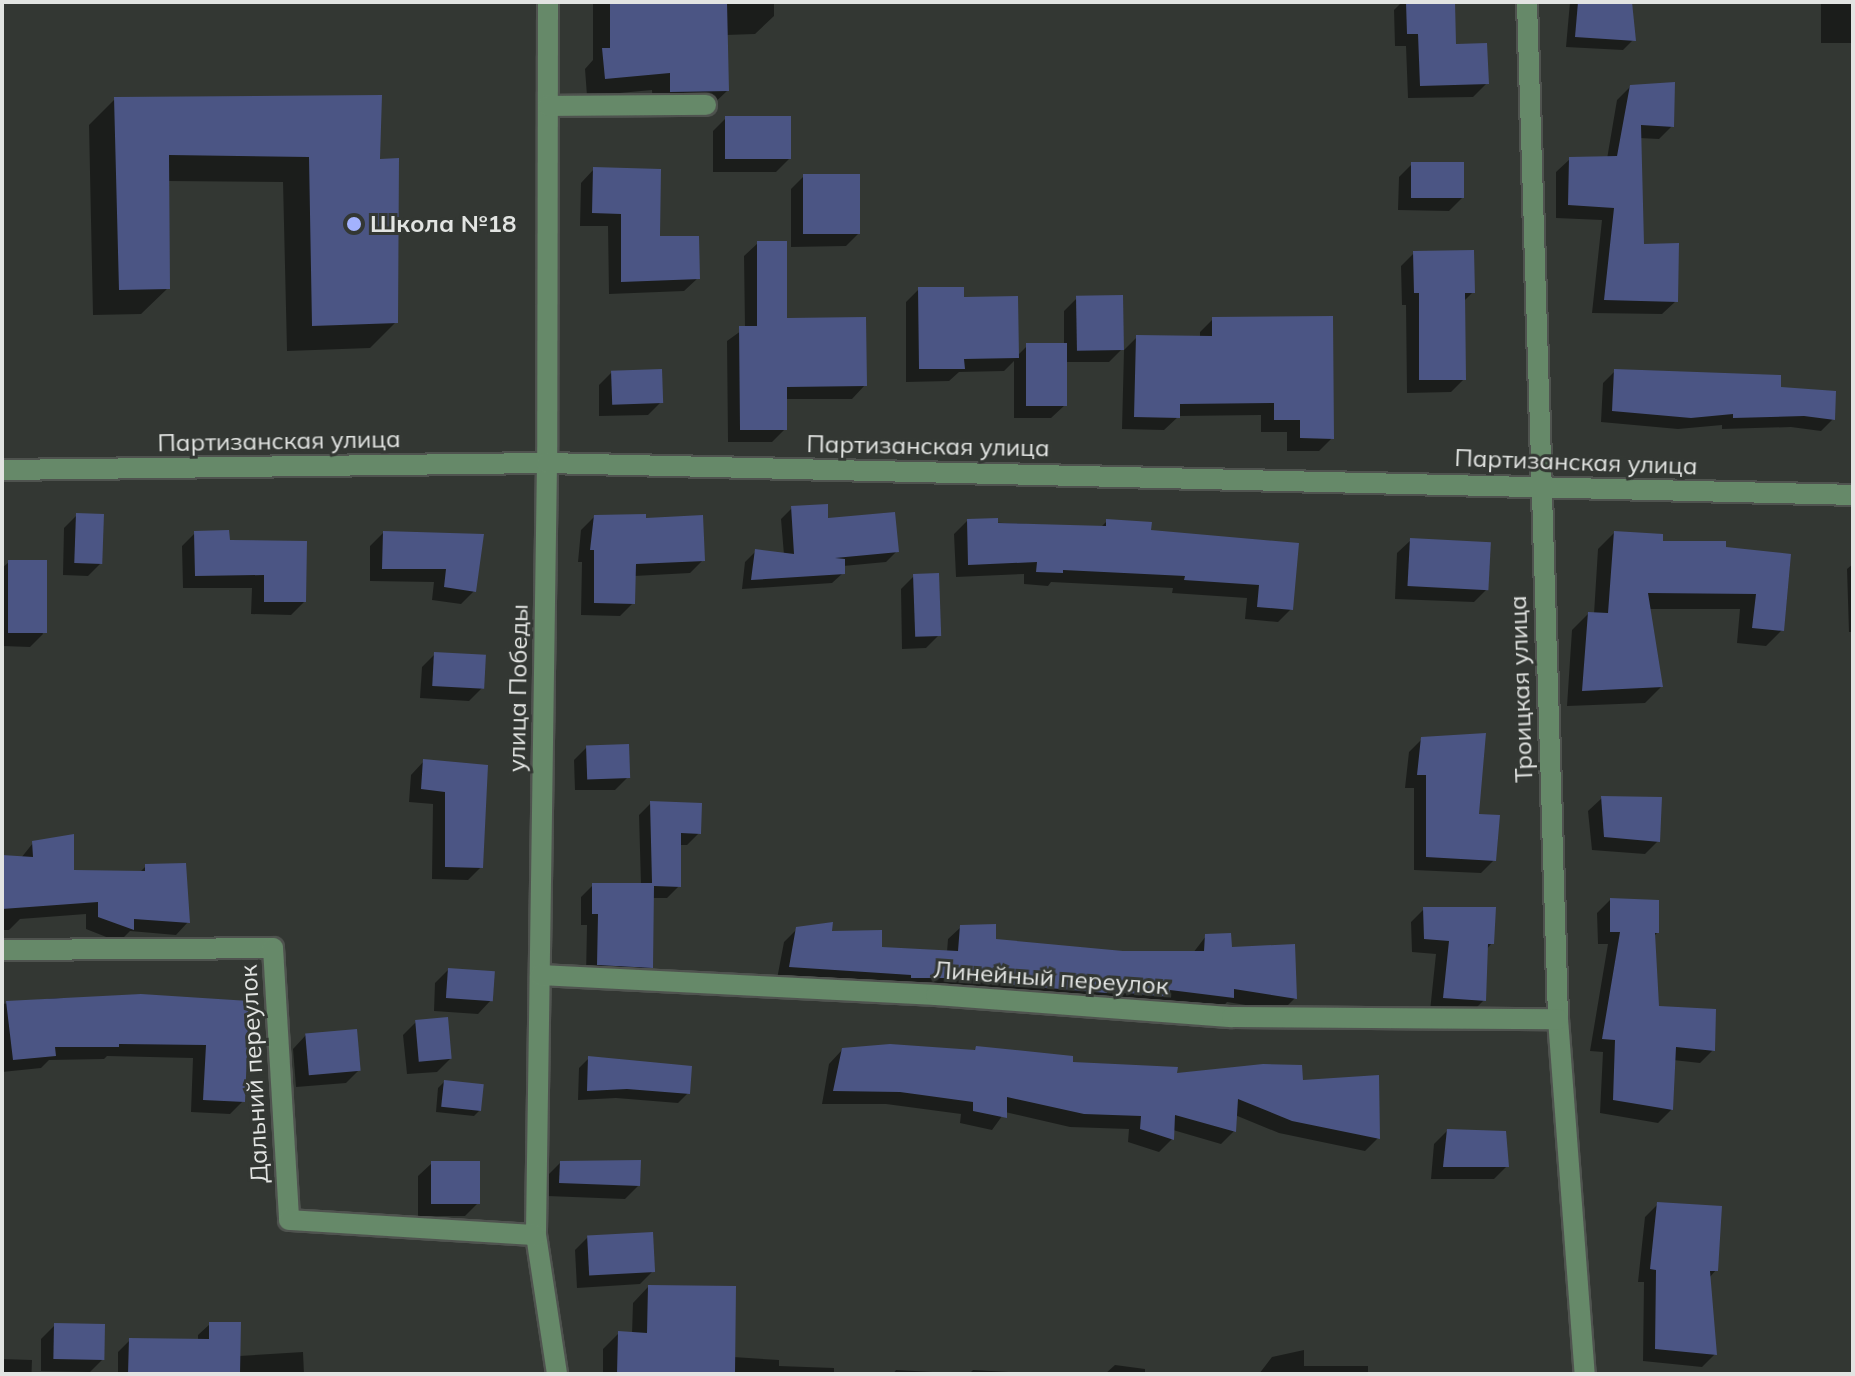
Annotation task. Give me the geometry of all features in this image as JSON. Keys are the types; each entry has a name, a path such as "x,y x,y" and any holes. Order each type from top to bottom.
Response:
{"street":[{"name":"улица Победы","path":"548,2 547,463 536,1235 557,1374"},
{"name":"Троицкая улица","path":"1527,2 1558,1019 1585,1374"},
{"path":"548,106 706,105"},
{"name":"Партизанская улица","path":"2,470 547,463 1853,495"},
{"name":"Дальний переулок","path":"2,950 273,948 289,1220 536,1235"},
{"name":"Линейный переулок","path":"540,975 936,995 1232,1017 1558,1019"}],"building":[{"path":"610,2 727,2 729,91 670,92 670,73 605,79 602,48 610,48"},
{"path":"1406,2 1455,2 1456,44 1487,43 1489,84 1420,86 1418,34 1407,34"},
{"path":"1578,2 1632,2 1636,41 1575,37"},
{"path":"1675,82 1674,127 1641,125 1644,244 1679,243 1678,302 1604,300 1614,208 1568,205 1569,157 1617,156 1630,85"},
{"name":"Школа №18","path":"382,95 380,159 399,158 398,323 312,326 309,157 169,155 170,289 119,290 114,97"},
{"path":"725,116 791,116 791,159 725,159"},
{"path":"1411,162 1464,162 1464,198 1411,198"},
{"path":"593,167 661,169 660,236 699,236 700,279 621,282 621,214 592,213"},
{"path":"803,174 860,174 860,234 803,234"},
{"path":"757,241 787,241 787,318 866,317 867,386 787,387 787,430 740,430 739,326 757,326"},
{"path":"1474,250 1475,293 1465,293 1466,380 1419,380 1419,293 1414,293 1413,251"},
{"path":"918,287 964,287 964,297 1018,296 1019,358 964,359 965,369 919,369"},
{"path":"1123,295 1124,350 1077,351 1076,296"},
{"path":"1333,316 1334,439 1300,438 1300,420 1274,420 1274,403 1180,404 1180,418 1134,417 1136,335 1212,336 1212,317"},
{"path":"1026,343 1067,343 1067,406 1026,406"},
{"path":"662,369 663,403 612,405 611,371"},
{"path":"1614,369 1781,375 1781,387 1836,391 1835,420 1804,416 1733,418 1733,414 1691,418 1612,411"},
{"path":"828,504 828,518 895,512 899,552 835,558 845,559 845,574 751,580 755,549 794,554 791,506"},
{"path":"76,513 104,514 102,564 74,563"},
{"path":"646,514 646,518 703,515 705,561 636,564 635,604 594,603 594,550 590,550 594,515"},
{"path":"998,518 998,523 1106,526 1106,519 1152,522 1151,530 1299,543 1293,610 1257,607 1259,585 1184,580 1185,576 1063,570 1063,573 1036,572 1037,562 968,565 967,519"},
{"path":"229,530 230,540 307,541 306,602 264,602 264,575 195,576 194,531"},
{"path":"383,531 484,534 476,592 444,587 446,569 382,569"},
{"path":"1614,531 1663,534 1663,541 1726,541 1726,547 1791,554 1784,631 1752,628 1756,594 1648,593 1663,687 1582,691 1588,612 1608,613"},
{"path":"1410,538 1491,542 1488,590 1407,586"},
{"path":"8,560 47,560 47,633 8,633"},
{"path":"939,573 941,636 915,637 913,574"},
{"path":"434,652 486,655 484,689 432,686"},
{"path":"1486,733 1479,814 1500,815 1496,861 1426,857 1426,775 1417,775 1421,737"},
{"path":"629,744 630,778 587,779 586,746"},
{"path":"423,759 488,765 483,868 445,867 445,792 421,789"},
{"path":"1601,796 1662,797 1660,842 1604,837"},
{"path":"650,801 702,803 701,834 681,833 681,887 654,886 653,968 597,965 598,914 592,914 592,883 652,883"},
{"path":"74,834 74,870 145,871 145,864 186,863 190,923 134,919 134,930 98,917 98,902 2,909 2,855 33,857 32,841"},
{"path":"1610,898 1659,900 1659,933 1655,933 1659,1006 1716,1009 1715,1051 1676,1047 1673,1110 1613,1100 1615,1040 1602,1039 1620,932 1610,932"},
{"path":"1423,907 1496,907 1494,944 1488,944 1486,1001 1443,998 1449,941 1424,939"},
{"path":"833,922 832,931 882,930 882,947 958,951 960,925 996,924 996,939 1123,951 1204,951 1205,934 1231,933 1232,947 1295,944 1297,999 1234,989 1234,998 1170,990 1170,997 1012,985 1013,978 911,978 911,975 789,967 796,927"},
{"path":"448,968 495,971 493,1001 446,998"},
{"path":"141,994 249,1001 245,1102 203,1100 206,1045 55,1047 56,1056 13,1060 6,1001"},
{"path":"448,1017 452,1059 419,1062 415,1020"},
{"path":"357,1029 361,1071 309,1075 305,1034"},
{"path":"890,1044 975,1050 976,1046 1073,1056 1073,1062 1178,1067 1177,1073 1263,1064 1302,1065 1303,1080 1379,1075 1380,1139 1292,1121 1238,1099 1236,1132 1175,1115 1174,1140 1140,1129 1141,1116 1084,1114 1007,1097 1007,1118 973,1111 973,1102 900,1092 833,1091 842,1048"},
{"path":"588,1056 692,1066 690,1094 627,1089 587,1091"},
{"path":"444,1080 484,1084 481,1111 441,1107"},
{"path":"1447,1129 1506,1131 1509,1167 1443,1167"},
{"path":"641,1160 640,1186 559,1183 560,1161"},
{"path":"431,1161 480,1161 480,1204 431,1204"},
{"path":"1657,1202 1722,1206 1718,1271 1710,1271 1717,1355 1655,1349 1656,1270 1650,1269"},
{"path":"653,1232 655,1272 589,1275 587,1235"},
{"path":"648,1285 736,1286 735,1374 617,1374 618,1331 647,1333"},
{"path":"209,1322 241,1322 240,1374 128,1374 129,1338 209,1339"},
{"path":"54,1323 105,1324 104,1360 53,1359"}],"place":[{"name":"Школа №18","path":"354,224"}]}
